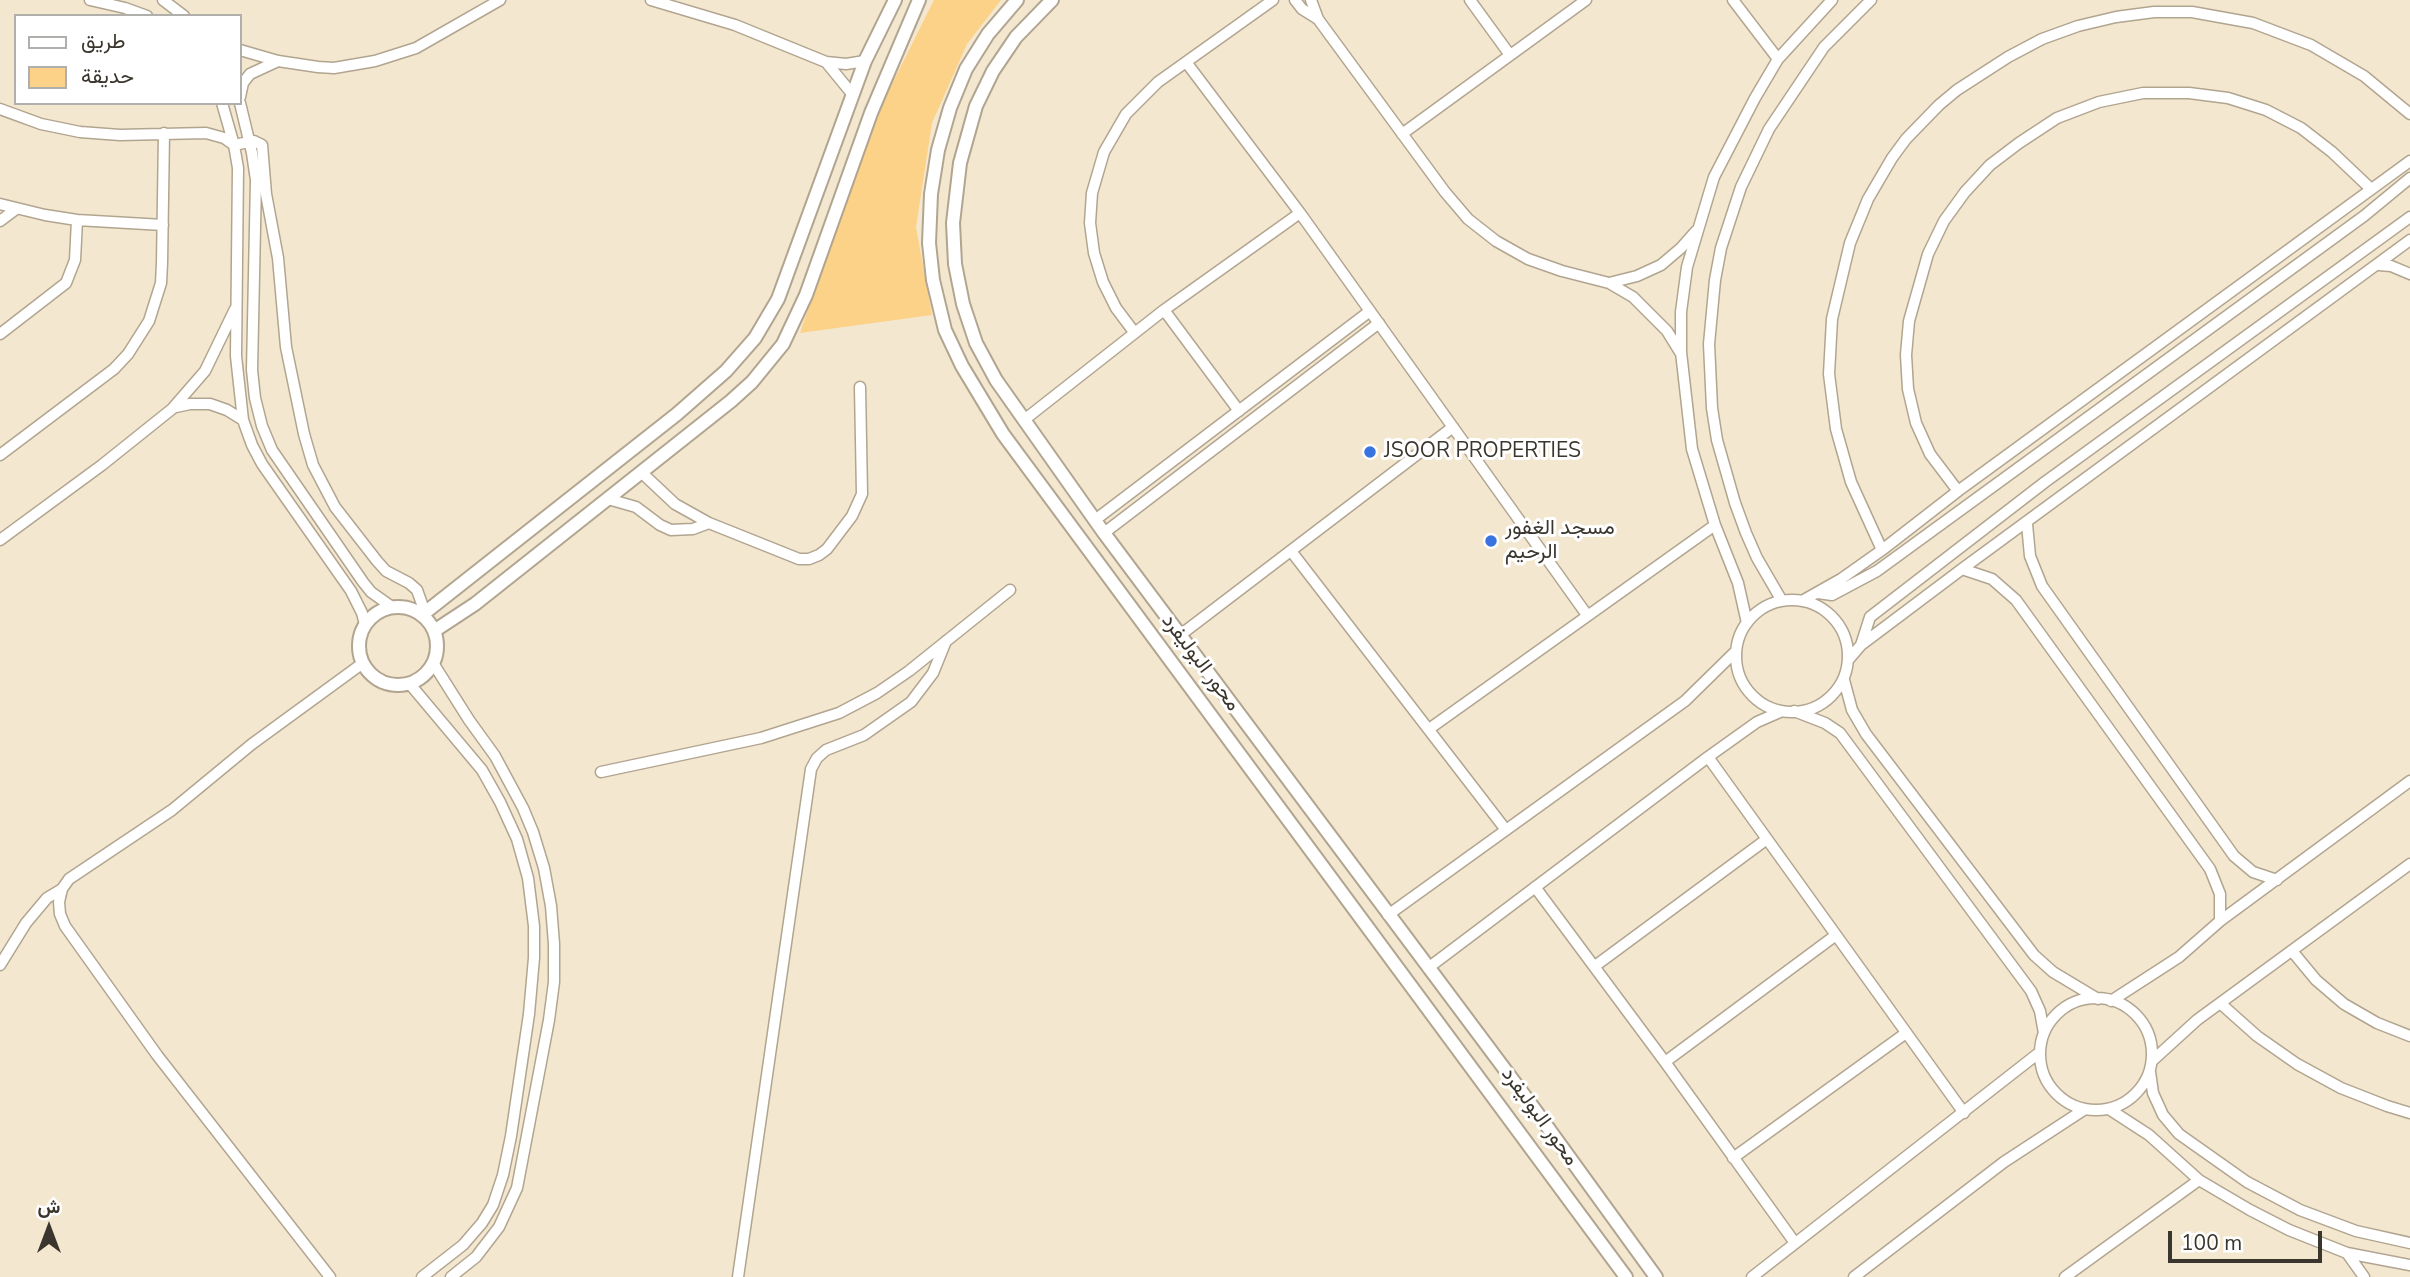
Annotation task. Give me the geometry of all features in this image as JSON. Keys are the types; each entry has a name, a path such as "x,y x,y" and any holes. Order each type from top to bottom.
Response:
{"street":[{"path":"90,0 142,14"},
{"path":"163,0 181,14"},
{"path":"242,51 278,61 334,68 376,61 416,48 500,0"},
{"path":"651,0 735,25 826,62 846,64 865,61"},
{"path":"422,614 677,414 726,371 755,338 778,299 865,61 895,0"},
{"path":"435,631 475,604 752,382 783,344 816,269 871,113 919,0"},
{"name":"محور البوليفرد","path":"1017,0 988,34 966,69 950,108 934,172 929,243 933,280 945,330 962,366 983,405 1017,453 1626,1277"},
{"name":"محور البوليفرد","path":"1052,0 1016,37 984,88 970,124 960,163 953,223 958,284 969,324 985,362 1179,636 1656,1277"},
{"path":"1134,332 1116,308 1102,282 1094,253 1090,223 1092,193 1104,152 1126,114 1158,82 1273,0"},
{"path":"1295,0 1302,9 1318,19"},
{"path":"1311,0 1318,19 1468,219 1496,241 1528,259 1609,283 1633,297 1667,331 1681,352"},
{"path":"1470,0 1510,55"},
{"path":"1402,134 1586,0"},
{"path":"1733,0 1778,59"},
{"path":"1747,623 1738,583 1715,525 1692,449 1681,352 1681,312 1687,267 1714,177 1733,138 1778,59 1832,0"},
{"path":"1782,601 1746,533 1731,492 1717,440 1709,366 1710,312 1721,248 1737,197 1769,128 1824,47 1871,0"},
{"path":"1882,550 1851,482 1836,429 1829,374 1832,320 1850,243 1867,199 1906,139 1930,113 1957,90 1976,76 2042,39 2078,26 2154,12 2192,12 2253,23 2311,45 2364,76 2410,114"},
{"path":"242,88 250,74 278,61"},
{"path":"826,62 853,95"},
{"path":"1186,62 1300,213 1587,615"},
{"path":"1958,491 1930,454 1916,423 1908,389 1906,355 1909,321 1928,254 1944,221 1965,191 1990,165 2019,143 2057,118 2099,102 2143,93 2189,93 2228,98 2266,110 2301,128 2332,152 2371,189"},
{"path":"223,105 234,145 237,168 236,356 243,420 262,464 351,591 365,624"},
{"path":"241,105 256,180 252,370 262,426 272,450 363,582 371,592 392,607"},
{"path":"0,109 41,124 80,132 120,135 200,133 218,136 234,145 257,141 264,148 266,194 277,244 286,347 313,465 335,507 377,562 386,571 410,583 417,590 422,599 422,614"},
{"path":"200,133 216,128 227,119"},
{"path":"0,455 114,369 149,321 160,283 164,134"},
{"path":"1802,601 1882,550 1958,491 2410,161"},
{"path":"1817,593 1832,594 1877,571 2364,215 2410,178"},
{"path":"0,204 77,220 163,225"},
{"path":"0,220 16,209"},
{"path":"1024,419 1134,332 1300,213"},
{"path":"1861,645 1870,617 2045,482 2410,217"},
{"path":"0,334 66,283 75,260 77,220"},
{"path":"1609,283 1637,276 1661,265 1681,248 1698,228"},
{"path":"1849,659 1861,645 1962,569 2027,524 2410,240"},
{"path":"2379,265 2391,266 2410,274"},
{"path":"0,540 102,465 172,409 205,371 237,304"},
{"path":"1164,310 1238,411"},
{"path":"1095,520 1370,311"},
{"path":"1104,533 1378,323"},
{"path":"641,472 675,504 709,523 799,559 809,559 827,549 852,516 862,494 860,387"},
{"path":"172,409 190,404 210,404 228,410 243,420"},
{"path":"1179,636 1453,427"},
{"path":"608,499 636,507 671,530 693,529 709,523"},
{"path":"2027,524 2030,556 2042,586 2234,856 2253,872 2277,880"},
{"path":"1429,729 1715,525"},
{"path":"1291,551 1506,830"},
{"path":"1962,569 1992,579 2005,589 2024,612 2210,869 2220,894 2220,921"},
{"path":"460,584 475,604"},
{"path":"601,772 761,738 839,713 893,682 1010,590"},
{"path":"1428,968 1757,722 1780,712 1814,708 1824,704 1844,680 1849,659 1848,647 1840,626 1823,610 1802,601 1782,601 1763,609 1747,623 1736,651 1738,674 1743,685 1759,702 1780,712"},
{"path":"392,607 402,607 422,614 435,631 437,642 433,663 419,679 409,683 396,685 371,674 363,663 359,650 365,624 372,616 392,607"},
{"path":"738,1277 811,769 817,758 826,750 864,735 911,702 933,673 946,641"},
{"path":"1388,915 1685,701 1736,651"},
{"path":"330,1277 157,1055 65,926 59,902 62,889 79,871 172,810 232,760 363,663"},
{"path":"433,663 495,756 523,808 544,868 554,944 554,982 549,1020 517,1188 499,1227 476,1256 451,1277"},
{"path":"1844,680 1852,710 1866,734 2034,955 2053,972 2098,999"},
{"path":"409,683 482,770 500,802 517,839 528,878 534,926 529,1014 503,1175 493,1205 482,1223 464,1245 422,1277"},
{"path":"1794,711 1825,723 1840,733 2031,990 2044,1033"},
{"path":"1708,757 1964,1113"},
{"path":"2111,1001 2179,957 2220,921 2410,781"},
{"path":"1595,966 1767,839"},
{"path":"2410,864 2174,1039 2150,1065 2144,1084 2122,1104 2109,1109 2085,1109 2064,1099 2047,1082 2041,1068 2040,1052 2050,1021 2071,1004 2098,999 2111,1001 2132,1012 2146,1030 2151,1045 2150,1065 2153,1094 2163,1115 2179,1134 2247,1182 2300,1210 2356,1231 2410,1243"},
{"path":"1535,887 1795,1243"},
{"path":"0,965 26,923 47,898 62,889"},
{"path":"1665,1062 1836,935"},
{"path":"2292,951 2316,980 2344,1004 2377,1023 2410,1036"},
{"path":"2220,1003 2257,1036 2297,1064 2341,1088 2410,1113"},
{"path":"1733,1158 1906,1033"},
{"path":"1752,1277 2040,1052"},
{"path":"1854,1277 2004,1162 2085,1109"},
{"path":"2109,1109 2149,1135 2199,1180 2289,1230 2347,1253 2410,1265"},
{"path":"2065,1277 2199,1180"},
{"path":"2347,1253 2364,1277"},
{"path":"2080,1267 2087,1277"}],"green space":[{"path":"934,0 1001,0 967,44 932,123 916,227 932,315 800,333 865,138"}],"place":[{"name":"JSOOR PROPERTIES","path":"1370,452"},
{"name":"مسجد الغفور الرحيم","path":"1491,541"}]}
